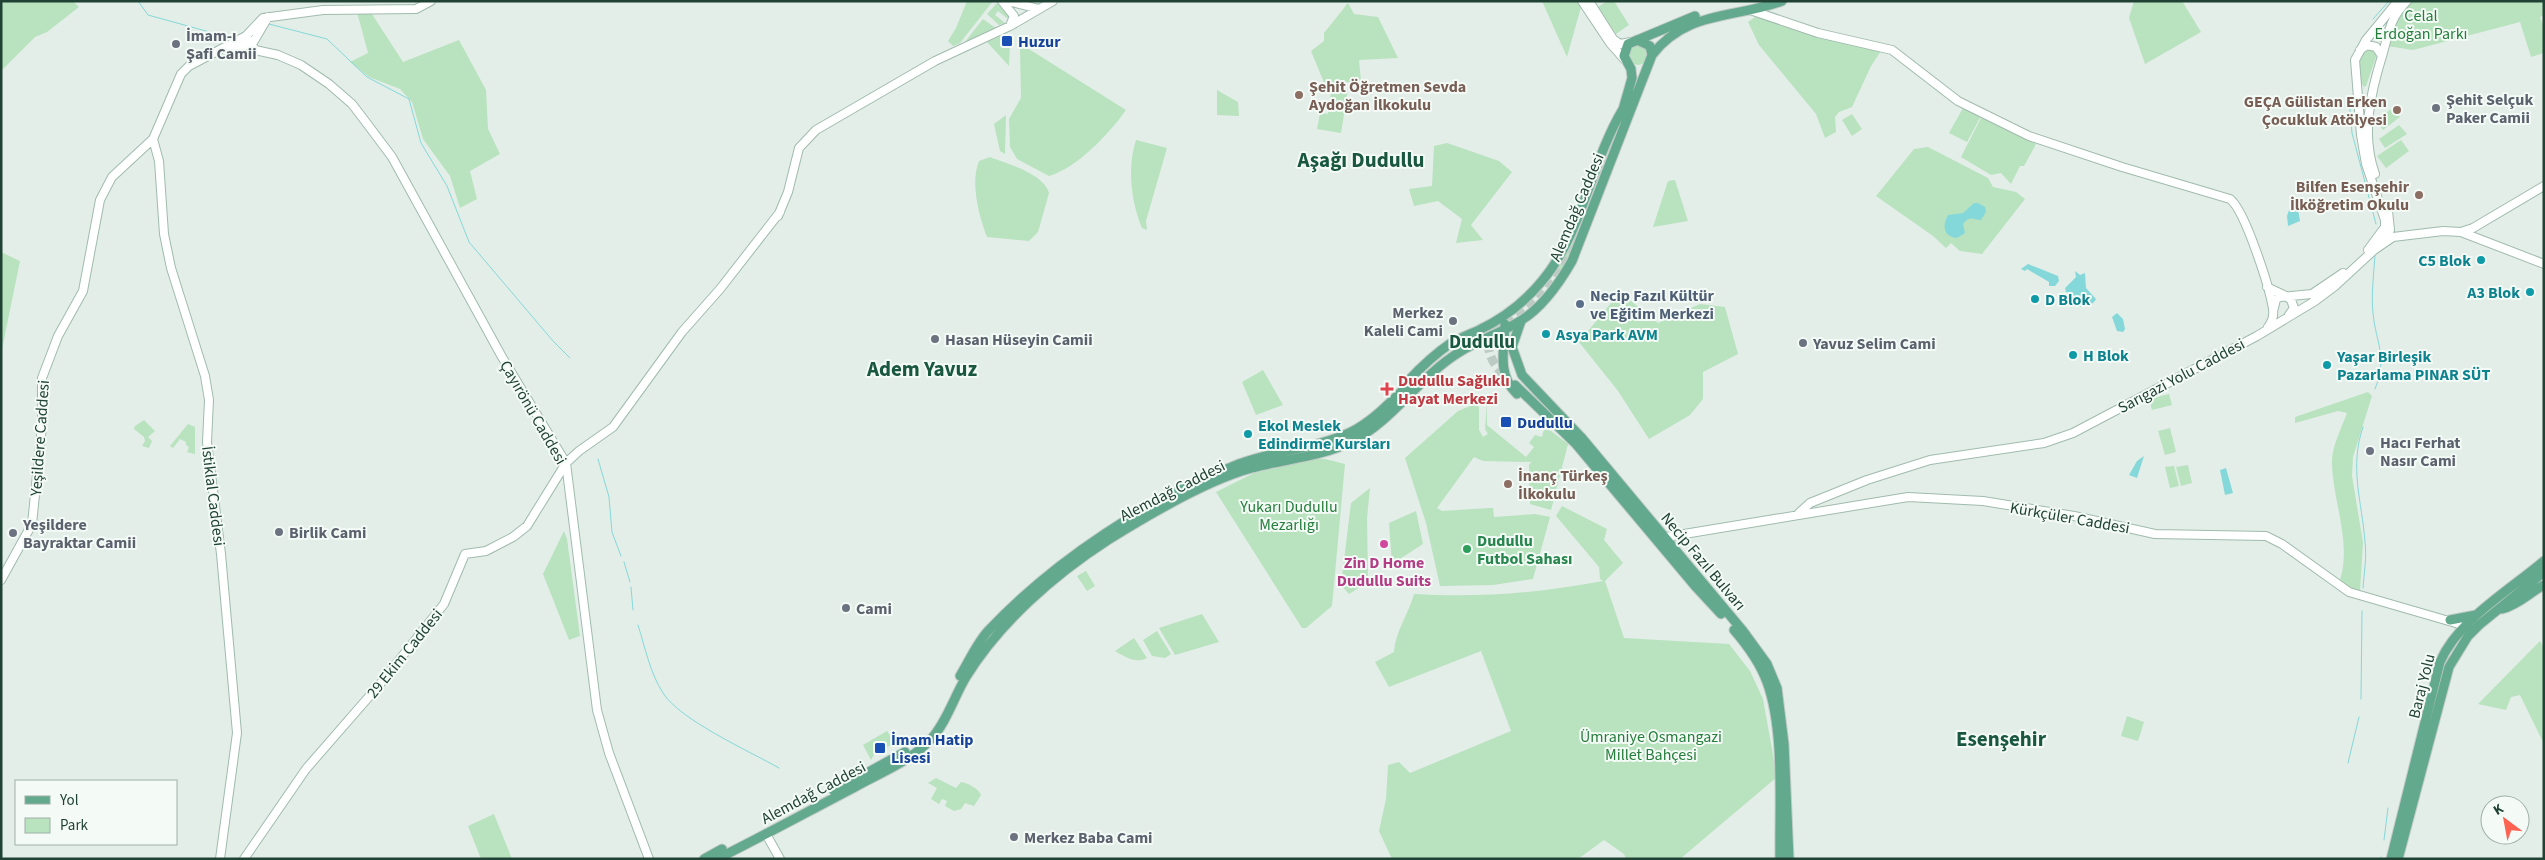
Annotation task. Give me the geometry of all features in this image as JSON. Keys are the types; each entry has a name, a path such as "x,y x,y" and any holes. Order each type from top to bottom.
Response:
{"main road":[{"path":"1634,41 1700,14 1759,1"},
{"name":"Alemdağ Caddesi","path":"1073,559 1162,509 1222,479 1251,468 1317,454 1350,443 1372,429 1393,411 1412,390 1448,360 1464,349 1521,321 1559,282 1572,261 1651,59 1665,40 1687,25 1782,1"},
{"name":"Alemdağ Caddesi","path":"1578,228 1631,87 1632,75 1624,52 1634,41"},
{"path":"1627,63 1638,69 1651,59 1650,46 1634,41"},
{"name":"Alemdağ Caddesi","path":"1391,401 1418,370 1442,350 1521,304 1547,276 1572,229 1612,128 1624,109"},
{"path":"1547,276 1553,274 1559,282"},
{"path":"1512,385 1502,372 1505,320 1521,304 1523,310 1530,313"},
{"name":"Necip Fazıl Bulvarı","path":"1521,321 1512,346 1522,375 1581,436 1660,538 1739,635 1767,682 1771,695 1777,739 1780,859"},
{"name":"Alemdağ Caddesi","path":"717,859 874,773 927,736 987,632 1102,535 1181,490 1239,464 1319,445 1352,432 1366,423 1457,347"},
{"path":"1512,385 1507,380 1509,374 1516,372 1522,375"},
{"name":"Necip Fazıl Bulvarı","path":"1512,385 1576,444 1757,649 1773,677 1779,700 1784,744 1789,859"},
{"path":"2543,569 2544,554"},
{"name":"Baraj Yolu","path":"2429,731 2440,662 2451,641 2481,613 2543,569"},
{"path":"2531,577 2536,584 2531,592"},
{"name":"Baraj Yolu","path":"2390,859 2399,840 2449,667 2461,646 2479,625 2499,610 2531,577"},
{"path":"2499,610 2515,606 2531,592 2544,585"},
{"path":"2450,620 2471,618 2481,613"},
{"path":"2466,626 2479,625"},
{"name":"Alemdağ Caddesi","path":"704,859 764,832"},
{"name":"Baraj Yolu","path":"2398,859 2399,840"}],"street":[{"path":"153,139 180,74 189,66 220,51 242,47 268,17 324,10 416,9 431,1"},
{"path":"1002,1 1014,16 1010,26"},
{"path":"1008,1 1040,9"},
{"path":"566,464 580,451 613,427 682,332 720,290 741,262 766,240 788,192 799,148 816,130 935,61 1010,26 1053,1"},
{"path":"1582,1 1610,43 1627,63"},
{"path":"1588,1 1613,39 1620,44 1634,41"},
{"path":"2380,236 2385,227 2385,220 2366,164 2361,135 2355,60 2358,51 2398,1"},
{"path":"2374,250 2390,230 2389,216 2373,168 2367,134 2371,88 2391,21 2407,1"},
{"path":"1748,10 1818,33 1892,50 1958,101 2029,136 2122,167 2230,199 2238,204 2274,310 2278,316 2288,317 2294,308 2286,296 2267,287"},
{"name":"Çayırönü Caddesi","path":"250,40 252,48 278,55 301,65 329,84 352,104 392,157 502,357 566,464 598,710 609,753 649,859"},
{"path":"2358,51 2368,45 2376,47 2382,56"},
{"path":"2357,89 2360,92 2367,92 2371,88"},
{"name":"Yeşildere Caddesi","path":"1,580 32,524 42,426 42,378 58,336 83,291 100,200 112,177 153,139"},
{"name":"İstiklal Caddesi","path":"153,139 159,161 164,234 170,262 205,376 209,400 207,442 221,554 237,733 220,859"},
{"path":"2461,232 2473,228 2544,186"},
{"path":"2265,331 2273,319 2276,300 2286,296 2312,294 2322,289 2344,272 2380,236 2390,230 2409,235"},
{"name":"Sarıgazi Yolu Caddesi","path":"1799,514 1810,503 1868,480 1930,460 2044,443 2073,432 2288,317 2335,286 2374,250 2393,237 2443,231 2461,232 2544,264"},
{"name":"29 Ekim Caddesi","path":"244,859 306,770 444,604 465,554 486,551 513,537 527,526 566,464"},
{"name":"Kürkçüler Caddesi","path":"1660,538 1908,497 1958,498 2074,516 2155,534 2266,536 2282,544 2343,590 2358,596 2466,626"},
{"path":"764,832 780,859"}],"green space":[{"path":"1,1 73,1 79,7 47,32 35,37 1,71"},
{"path":"967,1 993,1 960,43 953,46 948,41 956,28"},
{"path":"1542,1 1577,1 1581,7 1567,57"},
{"path":"1607,1 1614,1 1629,25 1616,34 1598,7"},
{"path":"2134,1 2182,1 2201,32 2145,64 2129,18"},
{"name":"Celal Erdoğan Parkı","path":"2413,1 2544,1 2544,15 2540,17 2544,28 2544,53 2531,57 2520,22 2413,50 2387,46 2399,16"},
{"path":"997,3 1009,15 1008,19 998,11 995,15 1005,23 999,25 987,14"},
{"path":"1348,3 1354,14 1378,17 1398,58 1359,60 1361,81 1325,85 1311,51 1324,41 1324,33"},
{"path":"370,11 403,62 459,40 486,90 488,129 500,154 470,171 477,199 460,208 450,176 423,139 412,102 400,89 369,77 350,62 368,53 357,12"},
{"path":"1755,17 1881,51 1871,66 1852,107 1839,112 1835,117 1836,132 1825,138 1816,114 1759,45 1748,22"},
{"path":"983,19 997,29 961,47"},
{"path":"1001,36 1010,42 1009,66 987,42"},
{"path":"1638,45 1645,48 1648,55 1645,62 1638,65 1631,62 1628,55 1631,48"},
{"path":"1024,46 1126,110 1092,149 1070,166 1049,176 1017,159 1010,147 1009,119 1021,98 1020,49"},
{"path":"2373,49 2377,54 2364,87 2361,83 2359,63 2366,50"},
{"path":"1332,86 1348,89 1341,133 1317,129 1320,113 1328,114"},
{"path":"1217,90 1238,102 1239,116 1217,115"},
{"path":"1963,108 1981,116 1967,142 1949,133"},
{"path":"2393,108 2400,117 2383,130 2375,120"},
{"path":"1852,114 1862,129 1852,136 1842,120"},
{"path":"1006,115 1005,154 1000,151 994,124"},
{"path":"1982,116 2036,144 2024,166 2020,166 2011,184 2001,173 1991,175 1961,157"},
{"path":"2399,125 2407,134 2385,148 2379,139"},
{"path":"1136,140 1167,148 1146,221 1147,230 1142,228 1133,196 1131,173"},
{"path":"2401,140 2409,151 2386,168 2377,156"},
{"path":"1447,143 1499,161 1512,172 1471,225 1483,240 1456,243 1462,219 1438,201 1414,206 1409,189 1432,186 1434,146"},
{"path":"1928,147 1988,178 1993,187 2016,192 2025,199 1982,254 1960,251 1951,243 1946,248 1933,236 1876,196 1914,149"},
{"path":"990,157 1024,170 1040,180 1049,193 1038,232 1029,241 987,237 981,220 975,179 979,161"},
{"path":"1675,180 1688,221 1653,227 1668,181"},
{"path":"1576,227 1581,229 1561,275 1554,271"},
{"path":"1,252 20,261 1,354"},
{"path":"1620,292 1658,323 1700,304 1725,307 1738,354 1703,372 1703,399 1690,415 1649,439 1618,391 1579,342"},
{"path":"1263,370 1283,405 1256,415 1242,382"},
{"path":"2368,392 2372,396 2353,457 2352,476 2363,543 2360,591 2343,585 2340,580 2344,551 2332,455 2347,413 2338,411 2295,423 2295,417"},
{"path":"2169,394 2172,405 2152,410 2149,399"},
{"path":"1475,404 1479,407 1479,430 1483,437 1488,434 1485,429 1487,404 1487,425 1526,457 1534,447 1529,443 1535,435 1542,437 1544,429 1551,431 1568,444 1551,510 1530,504 1529,464 1532,462 1483,461 1474,457 1437,508 1442,511 1493,508 1494,517 1535,514 1550,517 1533,579 1493,585 1440,586 1426,523 1405,458 1458,411"},
{"path":"144,420 155,431 148,437 152,441 149,448 142,446 145,441 144,437 134,429 135,426"},
{"path":"188,424 195,427 195,454 187,452 189,447 186,445 186,442 180,439 173,448 170,446"},
{"path":"2170,428 2176,452 2165,455 2158,431"},
{"name":"Yukarı Dudullu Mezarlığı","path":"1313,459 1325,459 1345,464 1332,606 1306,628 1302,628 1216,492 1254,473"},
{"path":"2188,465 2192,483 2181,486 2176,467"},
{"path":"2174,466 2179,486 2170,488 2165,467"},
{"path":"1370,488 1367,518 1368,582 1349,594 1341,585 1351,503"},
{"name":"Ümraniye Osmangazi Millet Bahçesi","path":"1562,506 1607,529 1604,540 1623,563 1605,581 1624,638 1729,644 1750,671 1763,699 1777,777 1680,859 1626,859 1624,854 1604,840 1578,859 1392,859 1379,831 1386,799 1388,765 1399,762 1410,773 1511,731 1481,651 1389,687 1375,662 1394,652 1399,630 1414,594 1509,594 1603,581 1600,579 1599,567 1556,516"},
{"path":"1416,511 1423,544 1392,564 1389,523"},
{"path":"564,531 567,539 580,636 569,640 543,574"},
{"path":"1086,571 1095,586 1087,591 1077,576"},
{"path":"1202,614 1219,642 1175,655 1159,628"},
{"path":"1157,631 1171,654 1165,658 1152,656 1143,640"},
{"path":"1134,638 1147,658 1135,660 1115,651"},
{"path":"2540,641 2544,648 2544,744 2520,695 2511,697 2506,710 2478,704"},
{"path":"2127,716 2144,722 2138,741 2121,736"},
{"path":"887,731 895,743 875,753 871,760 863,745"},
{"path":"936,778 956,788 961,782 967,784 976,789 981,795 974,806 965,803 961,809 954,811 945,806 947,801 942,799 939,804 931,799 937,788 928,783"},
{"path":"494,814 512,859 481,859 468,826"}],"water":[{"path":"2292,201 2297,204 2300,221 2288,226 2287,216"},
{"path":"1974,203 1985,207 1986,212 1981,220 1968,220 1963,224 1965,233 1957,238 1946,233 1945,223 1948,215 1963,213"},
{"path":"2028,264 2058,276 2059,281 2055,286 2049,286 2049,282 2027,269 2025,271 2021,269"},
{"path":"2075,271 2080,275 2085,273 2086,288 2096,299 2089,305 2079,306 2073,295 2066,292 2065,288 2076,277"},
{"path":"2117,313 2123,319 2125,329 2123,332 2117,331 2112,317"},
{"path":"2144,456 2137,478 2129,475 2137,461"},
{"path":"2226,468 2233,493 2225,495 2220,470"}],"waterway":[{"path":"138,1 148,15 235,39"},
{"path":"2373,19 2389,1"},
{"path":"269,24 327,39 367,77 409,99 421,143 447,186 469,242 553,341 570,358"},
{"path":"2349,99 2352,133 2376,224"},
{"path":"2375,254 2372,306 2380,350 2381,368 2375,389"},
{"path":"2363,427 2357,456 2358,484 2366,548 2363,588"},
{"path":"598,459 609,497 612,532 621,556"},
{"path":"624,562 630,582"},
{"path":"631,587 633,610"},
{"path":"2361,699 2362,611"},
{"path":"638,625 648,660 658,685 672,703 699,724 779,768"},
{"path":"2348,763 2359,717"},
{"path":"2384,840 2388,808"}],"tunnel":[{"path":"1457,347 1510,319 1524,308 1548,282 1569,246"},
{"path":"1494,331 1490,337 1489,350 1494,362 1507,378"}],"place":[{"name":"Huzur","path":"1007,41"},
{"name":"İmam-ı Şafi Camii","path":"176,44"},
{"name":"Şehit Öğretmen Sevda Aydoğan İlkokulu","path":"1299,95"},
{"name":"Şehit Selçuk Paker Camii","path":"2436,108"},
{"name":"GEÇA Gülistan Erken Çocukluk Atölyesi","path":"2397,110"},
{"name":"Bilfen Esenşehir İlköğretim Okulu","path":"2419,195"},
{"name":"C5 Blok","path":"2481,260"},
{"name":"A3 Blok","path":"2530,292"},
{"name":"D Blok","path":"2035,299"},
{"name":"Necip Fazıl Kültür ve Eğitim Merkezi","path":"1580,304"},
{"name":"Merkez Kaleli Cami","path":"1453,321"},
{"name":"Asya Park AVM","path":"1546,334"},
{"name":"Hasan Hüseyin Camii","path":"935,339"},
{"name":"Yavuz Selim Cami","path":"1803,343"},
{"name":"H Blok","path":"2073,355"},
{"name":"Yaşar Birleşik Pazarlama PINAR SÜT","path":"2327,365"},
{"name":"Dudullu Sağlıklı Hayat Merkezi","path":"1387,389"},
{"name":"Dudullu","path":"1506,422"},
{"name":"Ekol Meslek Edindirme Kursları","path":"1248,434"},
{"name":"Hacı Ferhat Nasır Cami","path":"2370,451"},
{"name":"İnanç Türkeş İlkokulu","path":"1508,484"},
{"name":"Birlik Cami","path":"279,532"},
{"name":"Yeşildere Bayraktar Camii","path":"13,533"},
{"name":"Zin D Home Dudullu Suits","path":"1384,544"},
{"name":"Dudullu Futbol Sahası","path":"1467,549"},
{"name":"Cami","path":"846,608"},
{"name":"İmam Hatip Lisesi","path":"880,748"},
{"name":"Merkez Baba Cami","path":"1014,837"}],"district":[{"name":"Aşağı Dudullu","path":"1361,160"},
{"name":"Dudullu","path":"1482,341"},
{"name":"Adem Yavuz","path":"922,369"},
{"name":"Esenşehir","path":"2001,739"}]}
